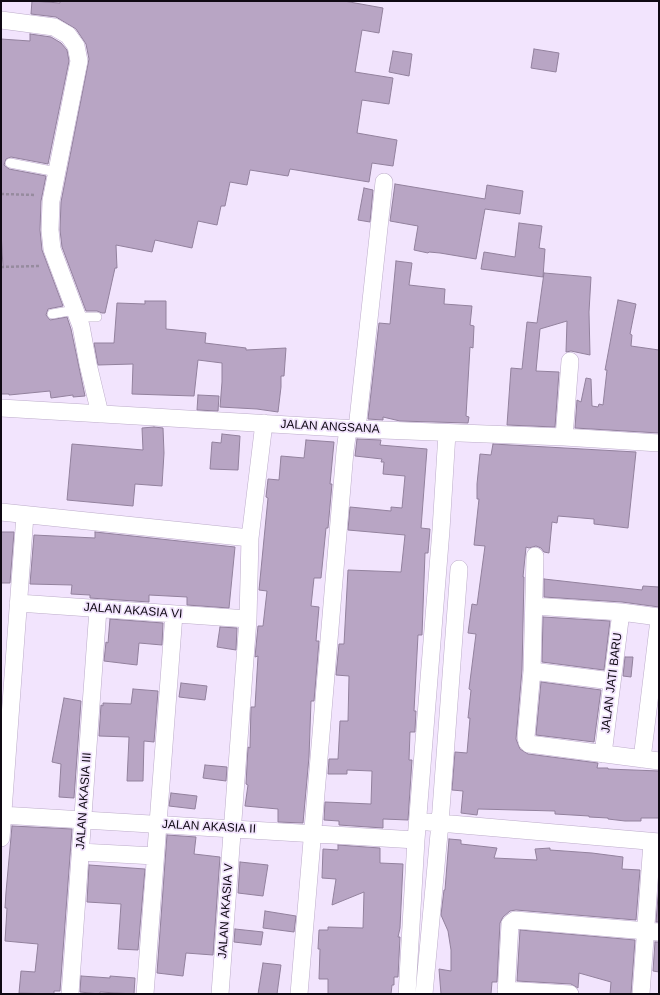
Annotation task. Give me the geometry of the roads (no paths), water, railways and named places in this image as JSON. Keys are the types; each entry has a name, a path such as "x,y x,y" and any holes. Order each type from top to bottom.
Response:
{"street":[{"path":"1,20 54,27 68,35 76,46 79,62 52,195 50,230 52,249 81,326 100,414"},
{"path":"299,994 344,451 352,429 384,182"},
{"path":"564,437 570,361"},
{"name":"JALAN ANGSANA","path":"1,408 352,429 564,437 659,443"},
{"name":"JALAN AKASIA V","path":"220,994 248,619 250,538 264,423"},
{"path":"407,994 416,840 441,530 447,433"},
{"path":"1,512 250,538"},
{"path":"1,838 25,515"},
{"path":"535,556 532,671 526,742 530,744 659,761"},
{"path":"424,994 440,823 459,569"},
{"name":"JALAN AKASIA VI","path":"18,603 248,619"},
{"path":"534,606 621,612 659,617"},
{"name":"JALAN AKASIA III","path":"70,994 98,609"},
{"name":"JALAN JATI BARU","path":"603,754 621,612"},
{"path":"145,994 174,614"},
{"path":"642,758 655,682 659,620"},
{"path":"532,671 612,681"},
{"name":"JALAN AKASIA II","path":"2,815 416,840"},
{"path":"418,822 655,842 652,931 641,994"},
{"path":"80,852 155,856"},
{"path":"570,994 506,992 510,924 512,922 515,920 652,931"}],"lane":[{"path":"10,163 57,172"},
{"path":"52,314 77,314 97,317"}]}
